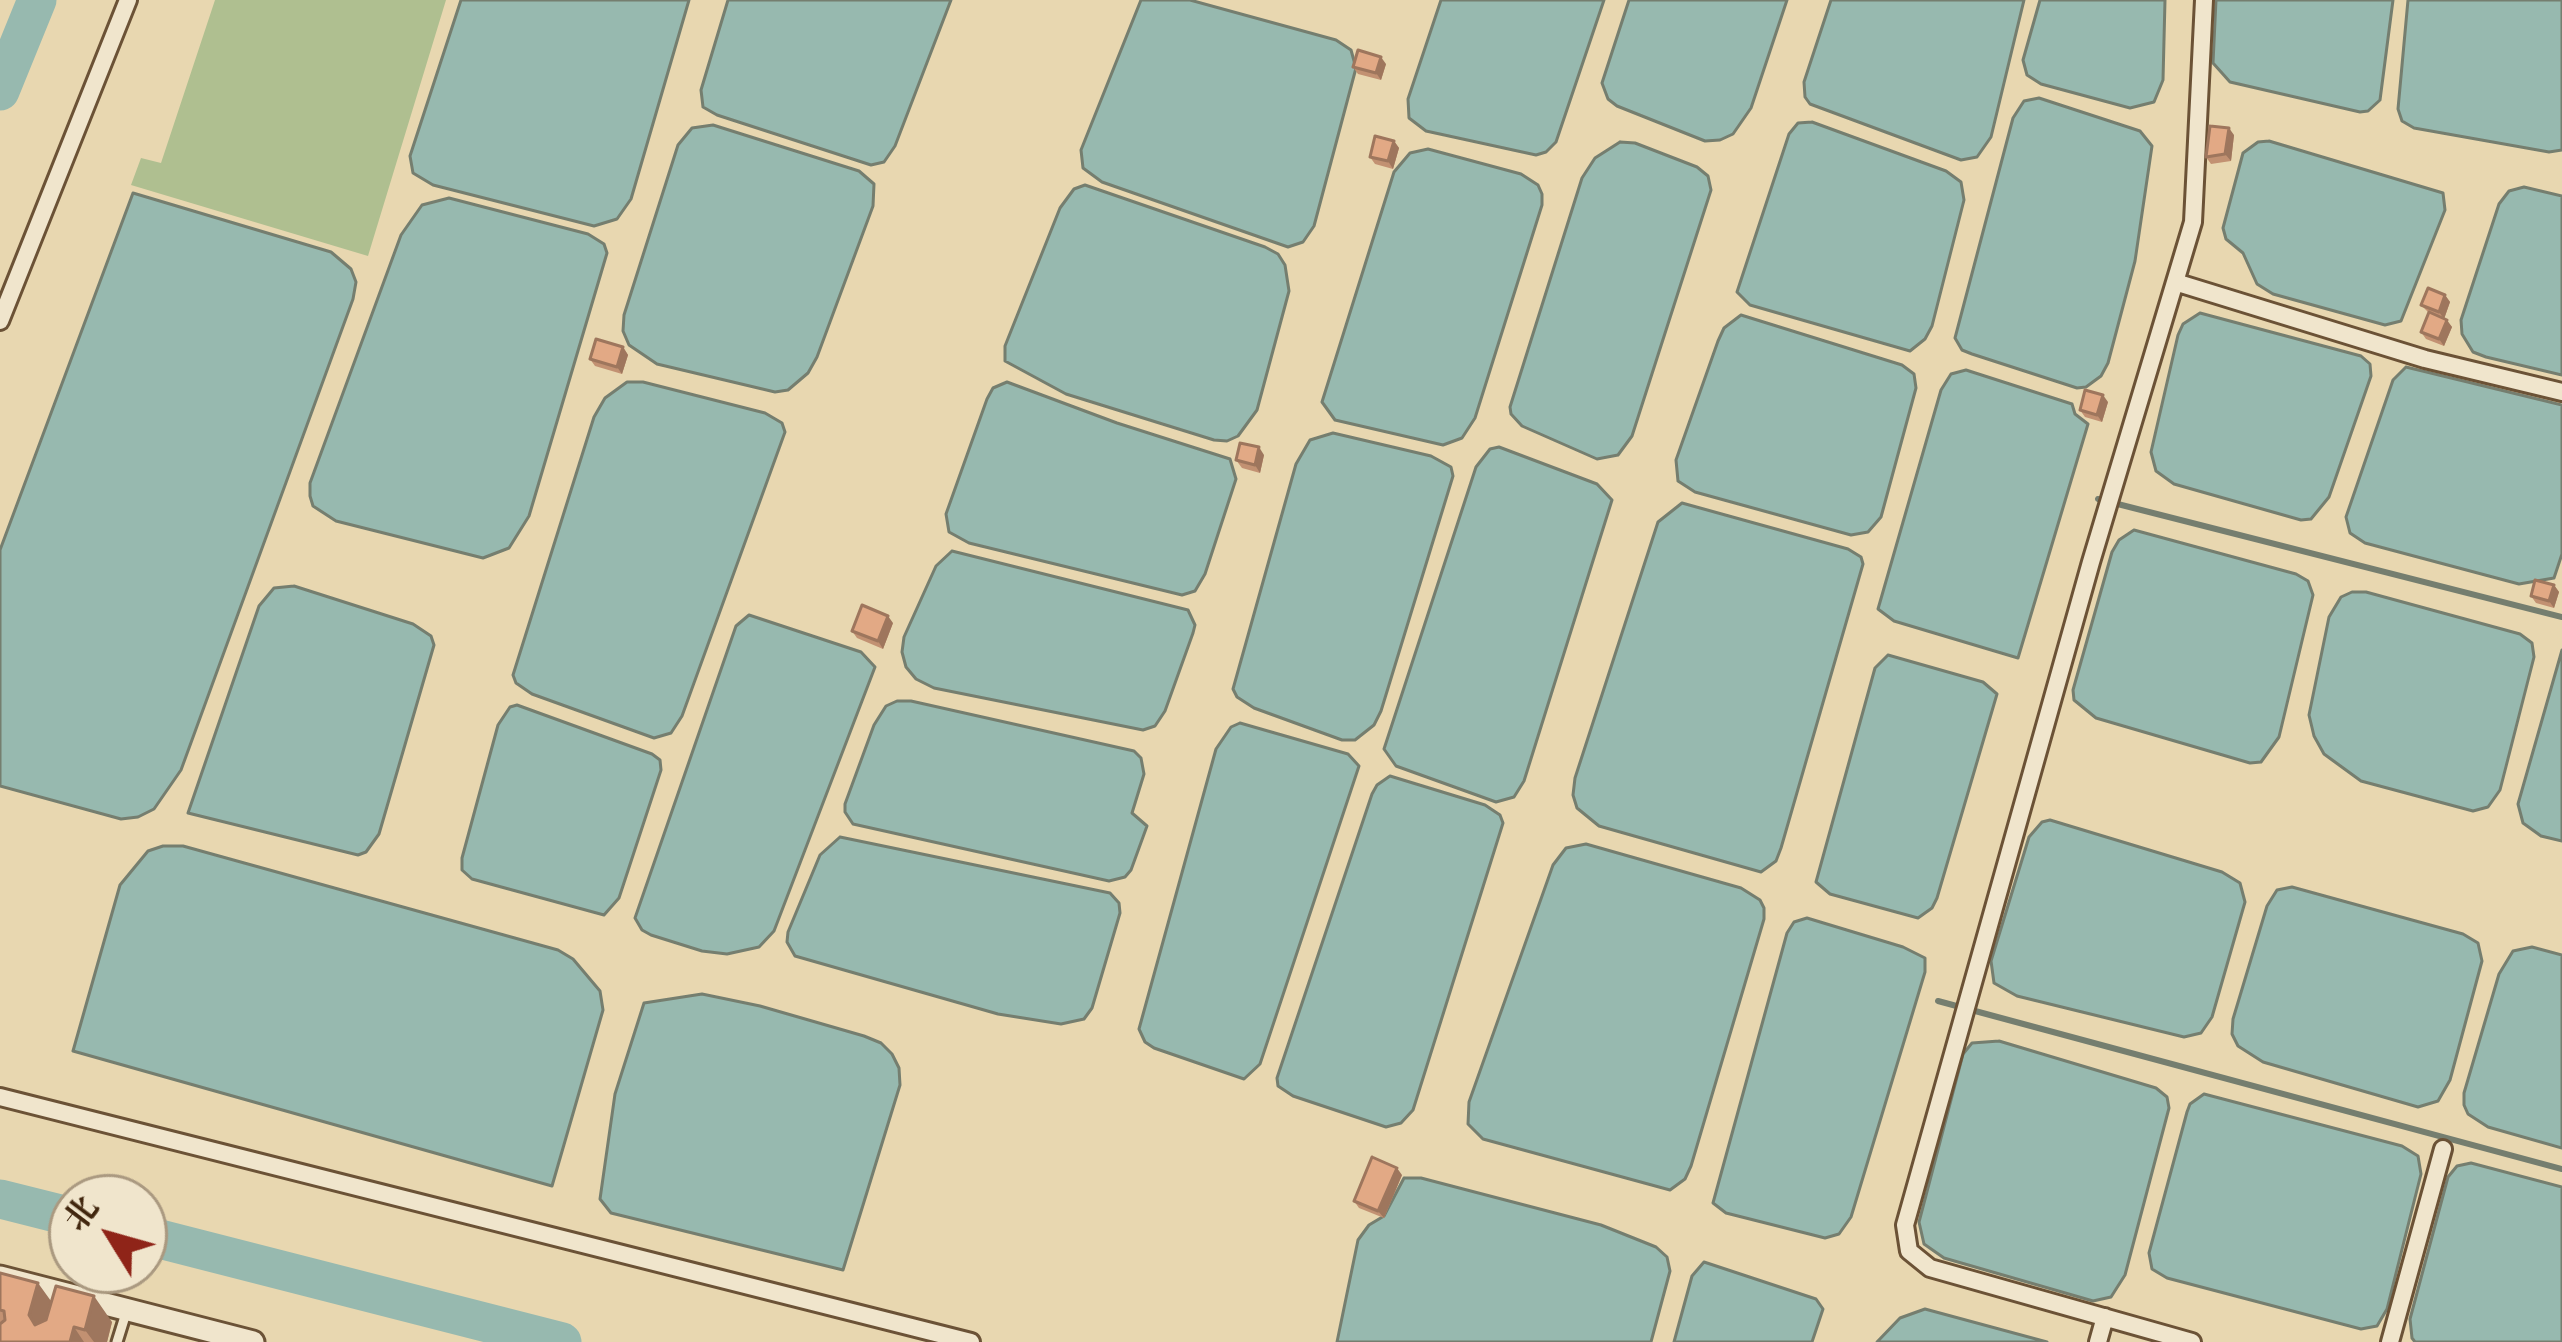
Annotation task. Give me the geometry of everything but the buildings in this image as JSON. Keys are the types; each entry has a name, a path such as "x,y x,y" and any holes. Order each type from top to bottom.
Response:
{"street":[{"path":"0,321 128,0"},
{"path":"2192,1342 1930,1268 1910,1251 1905,1225 2193,222 2204,0"},
{"path":"2174,282 2425,358 2562,392"},
{"path":"0,1097 971,1342"},
{"path":"2390,1342 2443,1148"},
{"path":"0,1277 67,1303 126,1310 253,1342"},
{"path":"2098,1342 2105,1317"}],"lane":[{"path":"117,1342 126,1310"}],"green space":[{"path":"215,0 446,0 368,256 131,185 141,158 161,163"}],"water":[{"path":"461,0 689,0 631,199 617,219 594,226 433,185 413,173 410,156"},
{"path":"728,0 951,0 895,146 884,162 871,165 703,107 701,90"},
{"path":"1141,0 1190,0 1336,40 1351,50 1356,68 1314,226 1303,242 1288,247 1102,182 1083,168 1081,150"},
{"path":"1441,0 1604,0 1556,142 1546,152 1536,155 1426,131 1409,118 1408,99"},
{"path":"1629,0 1787,0 1751,108 1733,134 1705,141 1608,99 1602,83"},
{"path":"1831,0 2024,0 1991,137 1977,157 1961,160 1810,104 1804,82"},
{"path":"2040,0 2165,0 2163,80 2154,102 2130,108 2041,84 2027,75 2023,60"},
{"path":"2216,0 2393,0 2380,100 2360,112 2230,82 2213,63"},
{"path":"2408,0 2562,0 2562,150 2549,152 2414,128 2402,121 2398,109"},
{"path":"2039,98 2140,131 2152,146 2135,261 2108,363 2101,376 2086,387 1972,354 1962,350 1955,338 2013,118 2024,101"},
{"path":"1812,122 1946,171 1961,182 1964,200 1932,326 1910,351 1750,305 1737,292 1789,134 1798,123"},
{"path":"713,125 859,171 874,184 873,206 817,357 808,373 788,390 775,392 657,364 629,345 623,331 678,145 692,128"},
{"path":"2269,141 2443,193 2445,210 2401,321 2385,325 2273,294 2257,284 2243,253 2226,239 2223,228 2243,153 2258,142"},
{"path":"1620,142 1635,143 1697,167 1708,176 1711,190 1632,436 1618,455 1597,459 1522,426 1510,407 1582,178 1595,158"},
{"path":"1428,149 1521,174 1538,185 1542,194 1475,418 1462,438 1443,445 1335,420 1322,402 1394,172 1410,153"},
{"path":"1085,185 1265,247 1285,265 1289,291 1257,410 1238,436 1214,440 1066,394 1005,361 1005,346 1060,208 1074,189"},
{"path":"2524,187 2562,196 2562,375 2473,352 2462,334 2461,320 2499,204 2509,191"},
{"path":"133,193 331,252 351,269 356,282 181,770 154,809 121,819 0,786 0,550"},
{"path":"449,198 588,234 604,244 607,253 529,516 509,548 483,558 336,521 313,506 310,496 310,483 401,235 422,205"},
{"path":"2200,313 2361,356 2370,364 2371,376 2329,497 2311,519 2174,484 2156,471 2151,452 2178,335 2183,324"},
{"path":"1741,315 1902,365 1914,374 1916,388 1881,517 1868,532 1851,535 1695,492 1678,481 1676,460 1718,341 1724,328"},
{"path":"2406,367 2562,405 2562,554 2554,578 2519,584 2365,543 2350,533 2346,517 2393,380"},
{"path":"1966,370 2072,404 2075,414 2088,424 2018,658 1894,621 1878,609 1941,390 1951,374"},
{"path":"627,382 765,413 782,423 785,432 682,716 671,733 654,738 532,694 513,675 594,417 605,398"},
{"path":"1007,382 1230,459 1236,479 1195,591 1182,595 969,543 949,532 946,514 987,399 993,388"},
{"path":"1333,433 1431,456 1451,467 1453,476 1381,711 1374,725 1355,740 1342,740 1254,708 1233,689 1296,464 1310,440"},
{"path":"1499,447 1597,484 1612,500 1524,781 1514,797 1496,802 1396,766 1384,749 1476,467 1490,449"},
{"path":"1682,503 1848,549 1863,564 1781,848 1776,861 1761,872 1599,826 1577,808 1573,795 1658,522"},
{"path":"2134,530 2308,581 2313,595 2279,737 2261,762 2250,763 2096,718 2074,700 2112,552"},
{"path":"952,551 1188,610 1195,625 1193,633 1155,726 1143,730 934,688 916,679 906,667 904,637 936,566"},
{"path":"294,586 413,624 431,636 434,645 379,834 358,855 188,813 259,606 274,588"},
{"path":"2352,592 2520,634 2532,643 2534,657 2500,790 2488,807 2473,811 2361,781 2324,754 2309,715 2329,617 2341,597"},
{"path":"749,615 861,652 875,667 774,931 759,947 727,954 651,935 635,918 736,626"},
{"path":"2562,650 2562,841 2541,836 2523,823 2518,804"},
{"path":"1888,655 1983,682 1997,694 1937,898 1918,918 1830,894 1816,882 1875,668"},
{"path":"897,701 1134,751 1141,758 1144,774 1132,813 1147,826 1131,870 1109,881 853,824 845,804 874,725 886,706"},
{"path":"517,705 660,760 661,770 619,898 604,915 472,879 462,870 498,725 510,707"},
{"path":"1240,723 1348,754 1359,766 1260,1064 1244,1079 1154,1048 1139,1029 1216,749 1231,727"},
{"path":"1390,776 1485,805 1503,823 1413,1110 1401,1123 1386,1127 1293,1096 1278,1086 1277,1078 1372,794"},
{"path":"2050,820 2222,872 2240,883 2245,902 2212,1017 2201,1033 2184,1037 2017,996 1994,983 1991,961 2029,837"},
{"path":"840,837 1110,893 1120,913 1092,1008 1084,1019 1061,1024 998,1014 795,956 787,942 788,932 820,855"},
{"path":"1586,844 1741,888 1764,908 1691,1166 1685,1179 1670,1190 1483,1139 1468,1124 1469,1102 1553,865 1566,848"},
{"path":"183,846 558,950 573,959 600,991 603,1010 552,1186 73,1051 120,885 148,851"},
{"path":"2292,887 2463,934 2478,943 2482,961 2450,1080 2438,1101 2418,1107 2263,1062 2238,1046 2232,1034 2233,1019 2267,906 2277,890"},
{"path":"1807,918 1925,958 1925,972 1851,1217 1839,1234 1825,1238 1726,1213 1713,1203 1787,933 1794,922"},
{"path":"2532,947 2562,955 2562,1148 2488,1127 2468,1114 2464,1105 2499,974 2513,951"},
{"path":"702,994 864,1036 892,1054 900,1085 843,1270 611,1213 600,1199 615,1094 644,1003"},
{"path":"1999,1041 2156,1088 2167,1097 2169,1108 2125,1275 2111,1297 2093,1301 1944,1258 1924,1244 1919,1222 1963,1054 1972,1043"},
{"path":"2204,1094 2402,1146 2418,1156 2421,1174 2387,1309 2377,1326 2361,1329 2167,1278 2152,1269 2149,1253 2187,1112"},
{"path":"2471,1163 2562,1187 2562,1342 2415,1342 2412,1338 2410,1319 2448,1177 2457,1166"},
{"path":"1404,1178 1421,1178 1601,1225 1656,1247 1667,1257 1670,1271 1651,1342 1337,1342 1358,1240 1384,1216"},
{"path":"1704,1262 1816,1299 1823,1309 1812,1342 1674,1342 1692,1276"},
{"path":"1925,1309 2047,1342 1877,1342 1900,1318"}],"waterway":[{"path":"0,91 37,0"},
{"path":"2098,499 2562,617"},
{"path":"1938,1001 2562,1169"},
{"path":"0,1199 48,1211"},
{"path":"168,1241 562,1342"}]}
